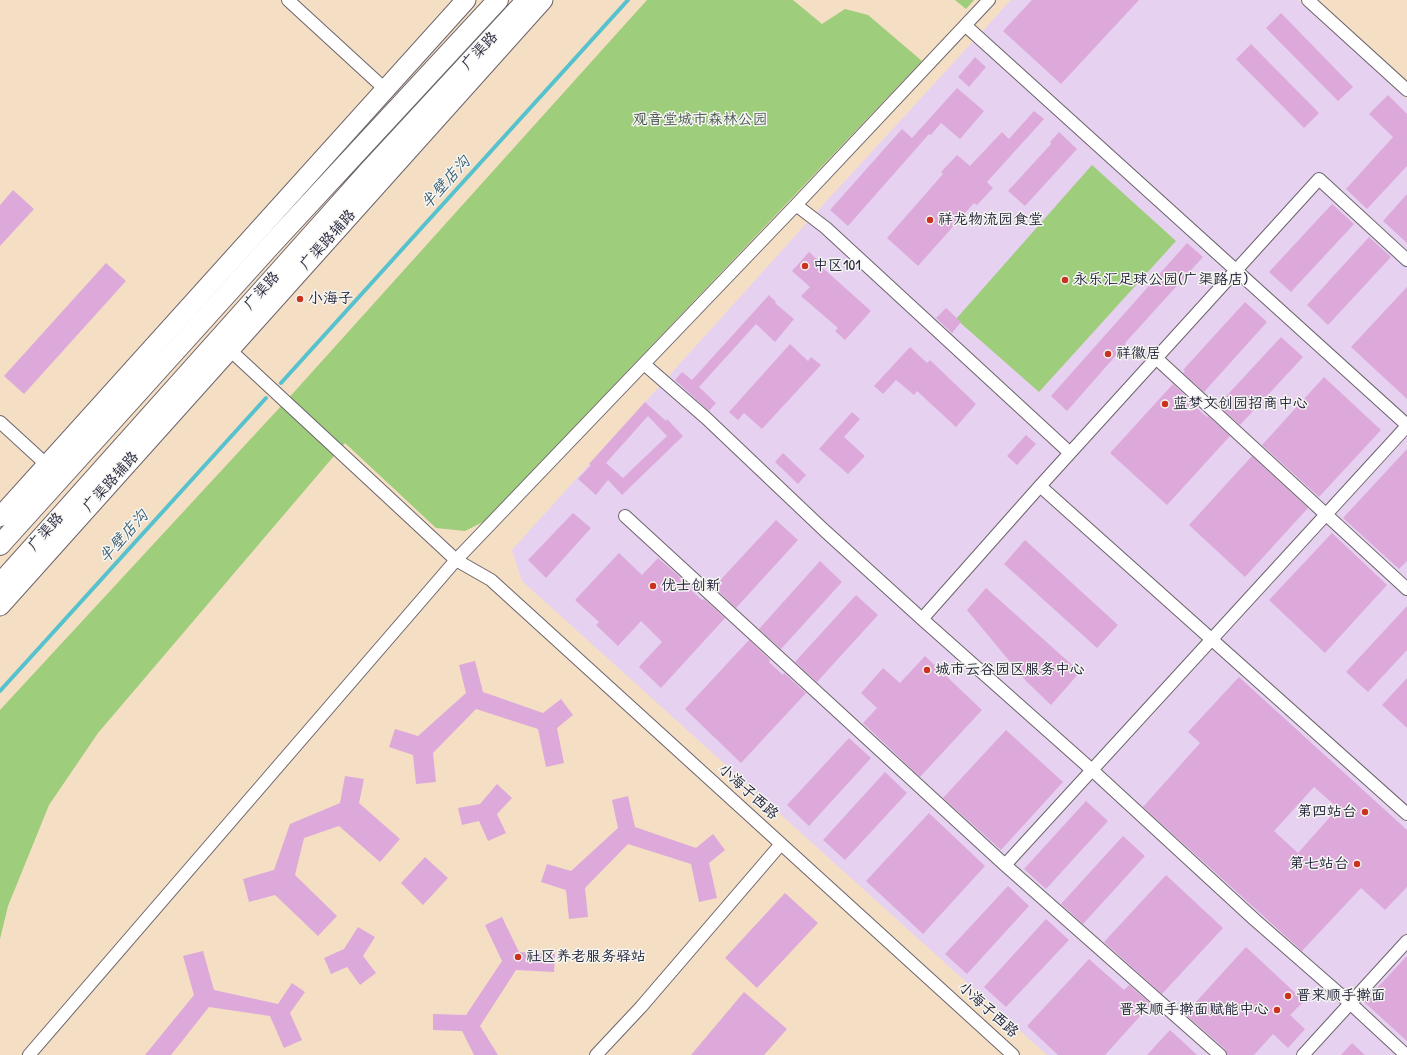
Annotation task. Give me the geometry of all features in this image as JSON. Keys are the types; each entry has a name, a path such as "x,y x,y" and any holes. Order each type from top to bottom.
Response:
{"highway":[{"name":"广渠路","path":"0,545 271,245 498,0"},
{"name":"广渠路","path":"0,584 369,171 527,0"}],"main road":[{"path":"0,517 466,0"},
{"name":"广渠路辅路","path":"0,606 543,0"}],"street":[{"path":"288,0 386,90"},
{"path":"29,1055 456,560 796,205 989,0"},
{"path":"1308,0 1407,90"},
{"path":"966,26 1407,426 1005,865"},
{"path":"922,619 1040,486 1319,179 1407,260"},
{"path":"796,205 826,228 1070,454"},
{"name":"小海子西路","path":"230,350 456,560 491,580 1013,1055"},
{"path":"1156,358 1407,589"},
{"path":"644,364 706,418 825,531 922,619 1092,770 1255,920 1350,1003 1406,1055"},
{"path":"0,422 47,465"},
{"path":"1040,486 1407,814"},
{"path":"625,516 1005,865 1220,1055"},
{"path":"596,1055 641,1007 781,844"},
{"path":"1304,1055 1407,941"}],"shaded area":[{"path":"1011,0 1298,0 1407,99 1407,1055 1047,1055 522,581 512,550 822,206"}],"green space":[{"name":"观音堂城市森林公园","path":"647,0 793,0 822,24 845,9 868,15 922,61 485,521 465,531 436,528 345,443 98,733 49,805 8,906 0,939 0,710 295,391"},
{"path":"955,0 974,0 966,9"},
{"name":"永乐汇足球公园(广渠路店)","path":"1092,165 1176,241 1039,392 956,319"}],"building":[{"path":"1032,0 1139,0 1061,84 1003,31"},
{"path":"1281,13 1353,87 1338,101 1266,28"},
{"path":"1251,44 1319,113 1304,128 1236,59"},
{"path":"975,57 986,67 969,87 958,77"},
{"path":"957,88 984,111 960,139 941,123 931,135 929,134 848,226 830,210 902,129 912,138"},
{"path":"1388,95 1407,114 1407,166 1367,209 1346,189 1393,137 1369,114"},
{"path":"1034,111 1044,119 987,182 993,188 977,205 974,203 918,266 887,238 943,174 941,172 957,155 970,166 1002,132 1009,139"},
{"path":"1059,132 1077,149 1025,206 1008,191 1051,144 1050,142"},
{"path":"13,190 34,209 0,246 0,205"},
{"path":"1407,194 1407,243 1383,221"},
{"path":"1332,204 1354,224 1291,292 1269,272"},
{"path":"1369,237 1391,257 1328,325 1307,305"},
{"path":"1187,243 1203,257 1125,343 1126,344 1067,411 1051,396"},
{"path":"809,252 818,260 816,262 871,311 845,340 835,331 838,328 801,296 810,287 792,271"},
{"path":"106,263 126,281 24,394 4,376"},
{"path":"1407,287 1407,399 1351,347"},
{"path":"769,295 776,302 775,303 794,319 775,342 756,324 699,387 716,403 709,411 675,380 682,372 692,380"},
{"path":"1245,302 1267,322 1204,392 1183,373 1185,371 1183,370"},
{"path":"946,308 961,322 952,333 936,318"},
{"path":"1281,337 1303,357 1240,425 1218,405"},
{"path":"790,344 808,361 811,357 821,365 762,429 744,413 738,420 729,412"},
{"path":"910,347 927,363 930,360 976,404 956,427 917,391 914,395 896,380 883,394 874,386"},
{"path":"1324,377 1381,430 1319,497 1262,445"},
{"path":"1173,384 1193,403 1192,404 1230,436 1167,505 1110,453"},
{"path":"645,402 666,421 667,419 683,436 622,495 608,480 596,495 578,479 591,465 589,464","holes":["648,416 667,436 623,478 606,463"]},
{"path":"852,412 860,419 844,437 865,456 848,474 819,449"},
{"path":"1026,435 1036,444 1017,465 1007,456"},
{"path":"1407,449 1407,561 1399,569 1343,518"},
{"path":"783,453 806,475 798,484 775,462"},
{"path":"1252,456 1308,508 1245,577 1189,525"},
{"path":"573,513 591,528 546,578 528,560"},
{"path":"776,520 798,540 736,608 714,587"},
{"path":"1332,533 1387,585 1325,653 1269,600"},
{"path":"1025,540 1118,625 1097,648 1004,564"},
{"path":"619,553 642,575 658,558 681,578 679,579 702,600 704,599 725,618 661,688 639,667 662,642 641,621 618,646 596,625 599,622 575,600"},
{"path":"820,561 842,582 781,649 759,629"},
{"path":"986,588 1080,672 1051,705 1026,681 967,610"},
{"path":"856,595 878,615 817,682 795,662"},
{"path":"1407,606 1407,650 1368,692 1346,672"},
{"path":"749,640 770,660 769,662 783,675 784,673 806,693 741,763 685,709"},
{"path":"925,656 982,710 920,777 863,723 877,708 861,693 883,668 900,683"},
{"path":"475,661 483,692 543,713 561,699 573,715 557,728 564,763 546,767 538,729 476,709 433,753 436,782 416,784 413,755 389,747 395,729 418,736 466,693 459,665"},
{"path":"1239,677 1407,830 1407,887 1385,910 1361,888 1302,951 1143,807 1200,743 1188,732","holes":["1314,787 1338,808 1298,853 1274,831"]},
{"path":"1407,678 1407,728 1382,705"},
{"path":"1006,730 1063,782 1001,850 943,798"},
{"path":"849,738 871,758 809,826 787,805"},
{"path":"885,772 907,793 845,860 823,840"},
{"path":"345,776 364,779 359,803 400,839 380,862 339,826 304,838 295,875 337,916 318,936 275,895 249,902 243,879 274,870 290,824 340,803"},
{"path":"497,784 512,798 497,814 506,833 488,841 479,821 462,825 458,808 480,804"},
{"path":"628,796 635,827 696,848 713,834 725,850 709,863 717,898 699,902 691,864 628,844 585,888 588,917 569,919 566,890 541,882 547,864 571,871 618,828 612,800"},
{"path":"1086,801 1108,821 1046,889 1024,869"},
{"path":"929,813 985,866 923,934 866,881"},
{"path":"1123,836 1145,856 1083,924 1061,904"},
{"path":"425,857 448,878 423,905 401,883"},
{"path":"1166,875 1223,928 1162,994 1104,942"},
{"path":"1008,886 1029,906 967,974 945,954"},
{"path":"785,893 818,923 757,988 725,958"},
{"path":"502,917 519,952 555,954 554,972 516,970 480,1026 498,1055 474,1055 462,1031 433,1030 433,1014 466,1015 502,961 485,925"},
{"path":"1046,919 1069,940 1006,1007 984,987"},
{"path":"358,927 375,937 363,956 376,973 360,985 347,967 331,974 324,958 344,949"},
{"path":"1246,947 1304,1001 1290,1015 1305,1029 1288,1048 1273,1034 1254,1055 1227,1055 1225,1049 1185,1014"},
{"path":"203,951 214,990 278,1004 292,983 305,992 290,1013 302,1040 284,1048 270,1016 209,1007 171,1055 145,1055 194,995 183,956"},
{"path":"1407,956 1407,1041 1364,1002"},
{"path":"1089,959 1124,990 1129,985 1151,1004 1105,1055 1058,1055 1027,1026"},
{"path":"744,992 787,1029 764,1055 691,1055"},
{"path":"1170,1030 1181,1040 1197,1055 1147,1055"},
{"path":"1352,1043 1365,1055 1341,1055"}],"waterway":[{"name":"半壁店沟","path":"281,383 628,0"},
{"name":"半壁店沟","path":"0,691 266,398"}],"place":[{"name":"祥龙物流园食堂","path":"930,220"},
{"name":"中区101","path":"805,266"},
{"name":"永乐汇足球公园(广渠路店)","path":"1065,280"},
{"name":"小海子","path":"300,299"},
{"name":"祥徽居","path":"1108,354"},
{"name":"蓝梦文创园招商中心","path":"1165,404"},
{"name":"优士创新","path":"653,586"},
{"name":"城市云谷园区服务中心","path":"927,670"},
{"name":"第四站台","path":"1365,812"},
{"name":"第七站台","path":"1357,864"},
{"name":"社区养老服务驿站","path":"518,957"},
{"name":"晋来顺手擀面","path":"1288,996"},
{"name":"晋来顺手擀面赋能中心","path":"1277,1010"}]}
